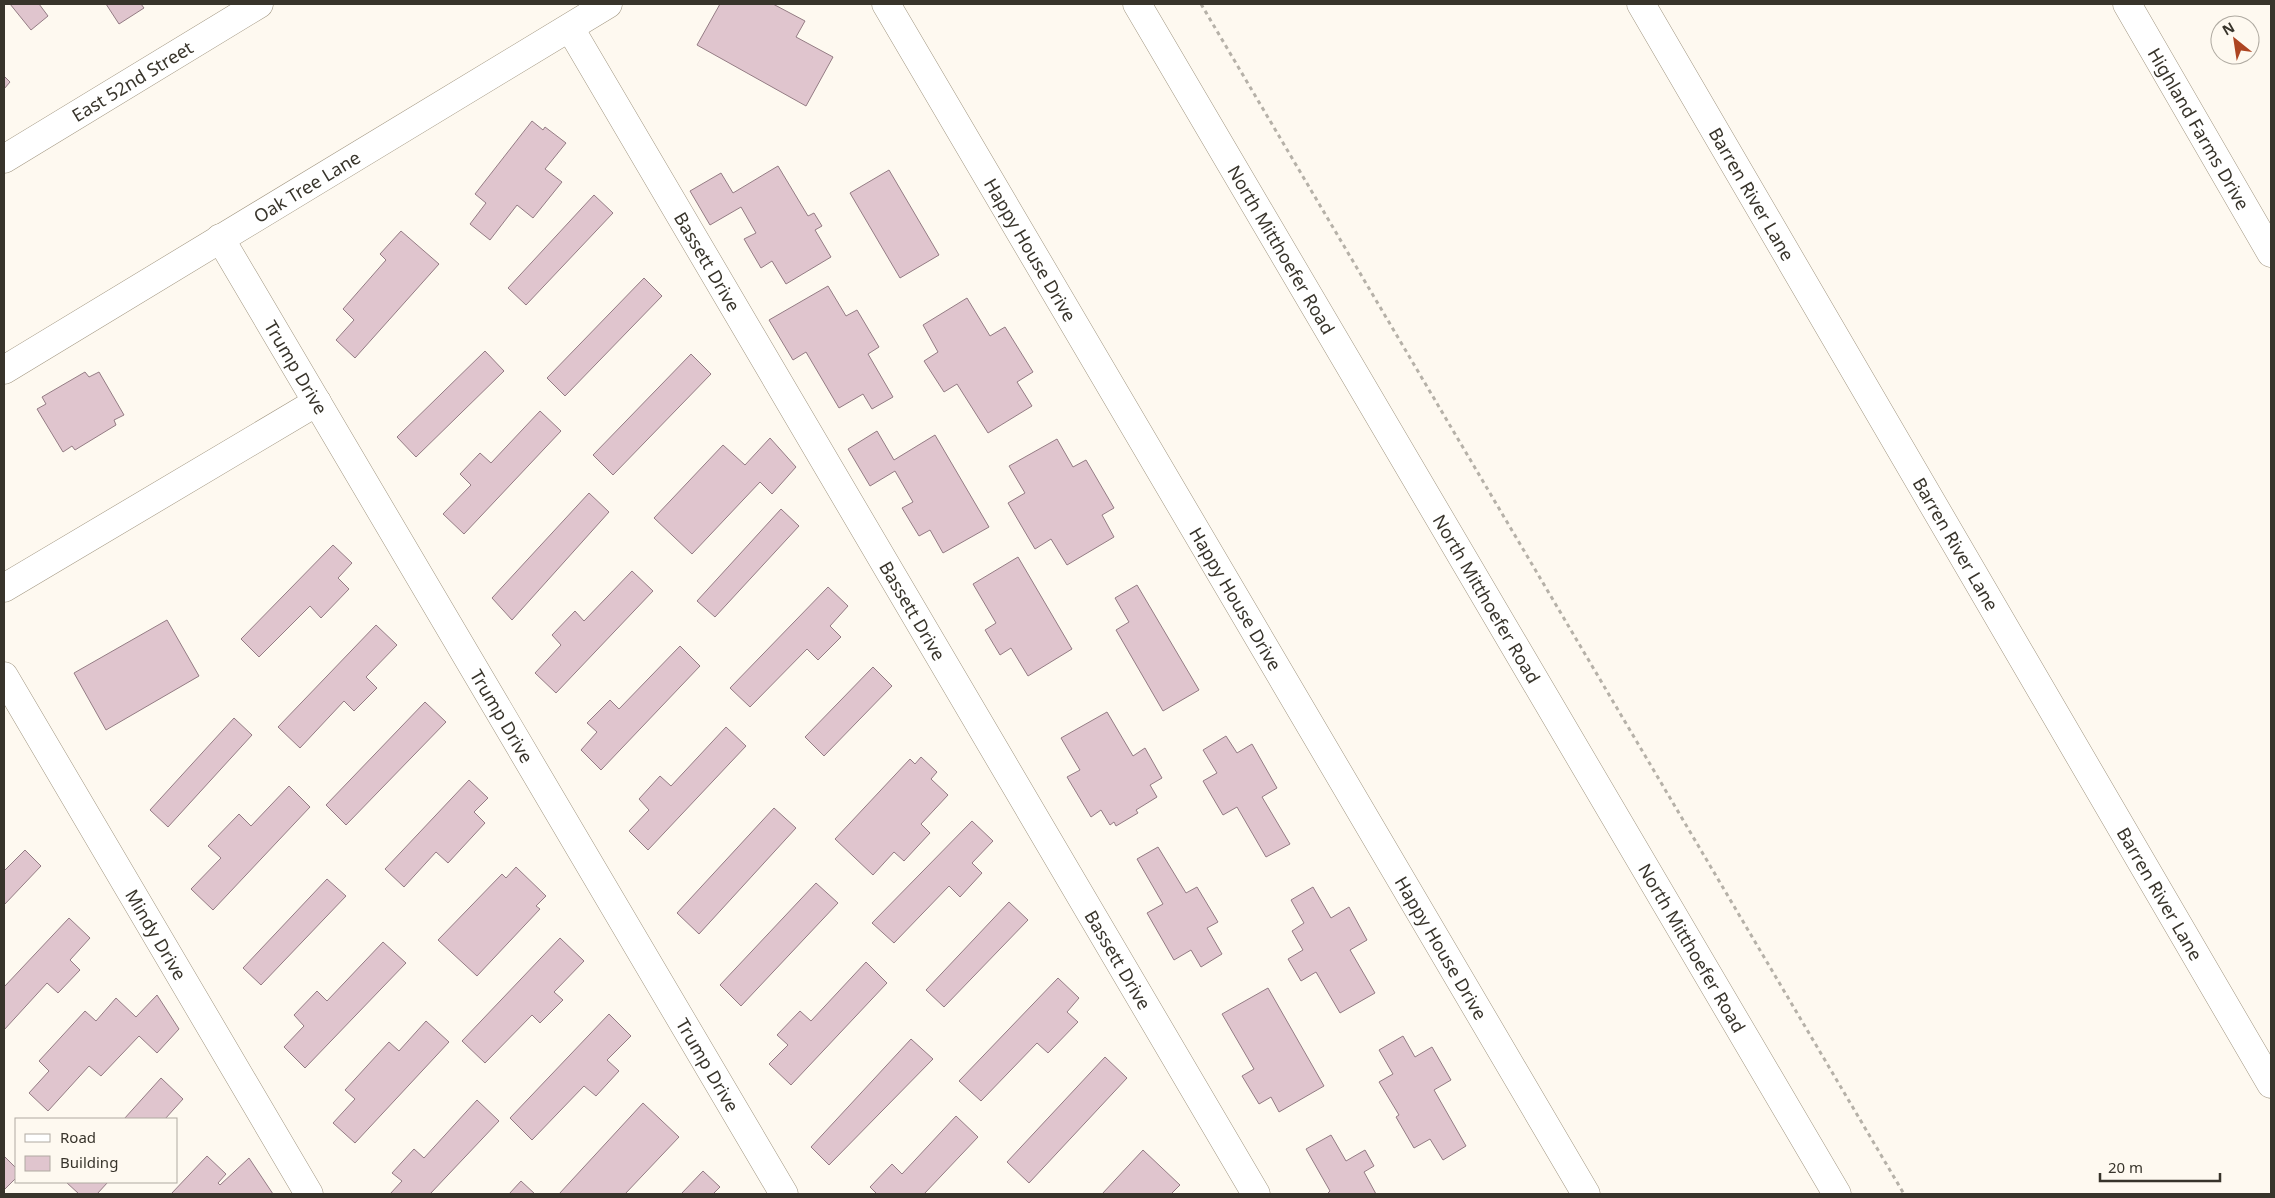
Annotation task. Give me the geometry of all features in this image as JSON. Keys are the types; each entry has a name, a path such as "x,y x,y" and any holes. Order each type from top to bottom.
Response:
{"street":[{"name":"East 52nd Street","path":"4,159 260,4"},
{"name":"Oak Tree Lane","path":"4,370 608,4"},
{"name":"Happy House Drive","path":"886,4 1586,1194"},
{"name":"North Mitthoefer Road","path":"1137,4 1837,1194"},
{"name":"Barren River Lane","path":"1641,4 2271,1084"},
{"name":"Highland Farms Drive","path":"2127,4 2271,253"},
{"name":"Bassett Drive","path":"570,28 1256,1194"},
{"name":"Trump Drive","path":"220,238 784,1194"},
{"path":"4,588 317,402"},
{"name":"Mindy Drive","path":"4,676 309,1194"}],"path":[{"path":"1201,4 1904,1194"}],"building":[{"path":"10,4 39,4 48,16 31,30"},
{"path":"106,4 141,4 144,8 119,24"},
{"path":"720,4 773,4 805,21 796,37 833,57 806,106 697,45"},
{"path":"4,76 10,82 4,89"},
{"path":"532,121 543,130 545,127 566,143 545,169 562,182 533,218 517,205 490,240 470,224 486,203 475,194"},
{"path":"778,166 808,216 814,213 822,226 815,230 831,257 786,284 772,261 761,268 744,239 756,233 741,207 710,225 690,191 721,173 733,193"},
{"path":"889,170 939,255 900,278 850,193"},
{"path":"594,195 613,213 526,305 508,288"},
{"path":"401,231 439,264 355,358 336,340 354,320 343,309 386,260 380,254"},
{"path":"644,278 662,296 565,396 547,378"},
{"path":"828,286 846,316 857,310 879,347 868,354 893,397 872,409 863,394 839,408 806,352 793,360 769,320"},
{"path":"967,298 990,336 1005,327 1033,372 1017,382 1032,406 988,433 957,384 944,392 924,361 938,352 923,325"},
{"path":"485,351 504,371 416,457 397,437"},
{"path":"691,354 711,374 613,475 593,455"},
{"path":"85,372 89,377 99,372 124,415 114,420 116,425 75,450 72,446 63,452 37,409 46,404 42,397"},
{"path":"540,411 561,431 464,534 443,514 471,485 460,474 480,453 491,463"},
{"path":"877,431 894,460 935,435 989,527 943,553 930,530 919,536 902,508 913,502 895,471 870,486 848,449"},
{"path":"770,438 796,467 772,494 760,482 692,554 654,518 723,445 745,465"},
{"path":"1057,439 1073,467 1086,460 1114,508 1102,515 1114,537 1067,565 1051,539 1035,549 1008,503 1025,493 1009,466"},
{"path":"589,493 609,512 512,620 492,598"},
{"path":"781,509 799,526 715,617 697,601"},
{"path":"333,545 352,563 338,578 349,589 321,618 310,606 259,657 241,639"},
{"path":"1018,557 1072,649 1028,676 1011,648 1000,655 985,630 996,623 973,584"},
{"path":"632,571 653,591 556,693 535,673 561,645 552,635 575,611 584,621"},
{"path":"1137,585 1199,690 1163,711 1116,630 1129,622 1115,598"},
{"path":"828,587 848,606 830,626 841,637 818,660 807,649 750,707 730,688"},
{"path":"167,620 199,676 106,730 74,673"},
{"path":"376,625 397,645 366,677 377,688 354,711 344,701 300,748 278,727"},
{"path":"680,646 700,666 601,770 581,750 597,732 587,723 610,700 619,709"},
{"path":"873,667 892,686 824,756 805,737"},
{"path":"425,702 446,722 346,825 326,805"},
{"path":"1107,712 1133,756 1145,748 1162,778 1150,785 1157,797 1136,810 1138,813 1116,826 1114,822 1110,825 1101,810 1091,817 1067,777 1080,770 1061,738"},
{"path":"234,718 252,735 168,827 150,810"},
{"path":"726,727 746,746 648,850 629,831 649,810 639,799 660,776 671,786"},
{"path":"1226,736 1237,753 1252,744 1277,788 1262,797 1290,844 1266,857 1237,807 1223,815 1203,781 1217,773 1203,750"},
{"path":"921,757 937,772 931,779 948,795 921,824 930,833 904,861 894,852 873,875 835,839 910,759 915,764"},
{"path":"469,780 488,798 474,812 485,823 448,863 436,852 404,887 385,869"},
{"path":"289,786 310,807 213,910 191,889 221,858 208,846 239,814 251,826"},
{"path":"774,808 796,828 699,934 677,913"},
{"path":"972,821 993,841 972,863 982,873 960,897 949,886 894,943 872,923"},
{"path":"1158,847 1186,893 1197,887 1218,922 1207,928 1222,954 1201,967 1191,950 1174,960 1147,913 1163,904 1137,859"},
{"path":"25,850 41,866 4,905 4,871"},
{"path":"516,867 546,896 536,906 540,909 477,976 438,940 502,874 506,878"},
{"path":"327,879 346,896 261,985 243,968"},
{"path":"816,883 838,903 741,1006 720,985"},
{"path":"1313,887 1331,918 1349,907 1367,940 1350,950 1375,993 1340,1013 1316,972 1301,981 1288,959 1303,950 1292,931 1304,923 1291,900"},
{"path":"1009,902 1028,920 944,1007 926,990"},
{"path":"69,918 90,938 70,960 80,970 58,993 47,983 4,1030 4,987"},
{"path":"560,938 584,961 554,992 563,1000 540,1023 532,1015 485,1063 462,1041"},
{"path":"383,942 406,963 305,1068 284,1047 304,1026 294,1015 317,991 327,1001"},
{"path":"866,962 887,983 791,1085 769,1064 788,1045 777,1035 800,1011 811,1021"},
{"path":"1058,978 1079,998 1067,1012 1078,1022 1048,1053 1037,1043 981,1101 959,1081"},
{"path":"1268,988 1324,1086 1279,1112 1271,1097 1259,1104 1242,1076 1254,1069 1222,1014"},
{"path":"157,995 179,1029 157,1053 139,1036 101,1076 89,1066 48,1111 29,1093 49,1071 39,1061 85,1011 96,1021 116,998 136,1017"},
{"path":"609,1014 631,1036 607,1060 619,1071 596,1096 584,1086 532,1140 510,1118"},
{"path":"426,1021 449,1042 355,1143 333,1123 355,1099 345,1090 389,1042 399,1051"},
{"path":"1403,1036 1415,1057 1432,1047 1451,1080 1434,1090 1466,1146 1443,1160 1430,1139 1414,1148 1396,1117 1399,1115 1379,1082 1393,1074 1379,1050"},
{"path":"911,1039 933,1059 829,1165 811,1147"},
{"path":"1105,1057 1127,1078 1029,1183 1007,1162"},
{"path":"161,1078 183,1099 166,1118 125,1118"},
{"path":"477,1100 499,1121 430,1194 390,1194 402,1181 392,1173 414,1149 424,1158"},
{"path":"643,1103 679,1137 625,1194 559,1194"},
{"path":"956,1116 978,1137 924,1194 877,1194 870,1187 892,1164 902,1174"},
{"path":"1331,1135 1346,1161 1365,1150 1374,1166 1364,1172 1376,1194 1327,1194 1330,1191 1306,1149"},
{"path":"1143,1150 1180,1185 1171,1194 1102,1194"},
{"path":"4,1156 15,1167 15,1179 4,1190"},
{"path":"207,1156 226,1174 218,1183 220,1185 249,1158 273,1194 171,1194"},
{"path":"703,1171 720,1187 713,1194 681,1194"},
{"path":"521,1181 535,1194 509,1194"},
{"path":"67,1183 107,1183 97,1194 79,1194"}]}
